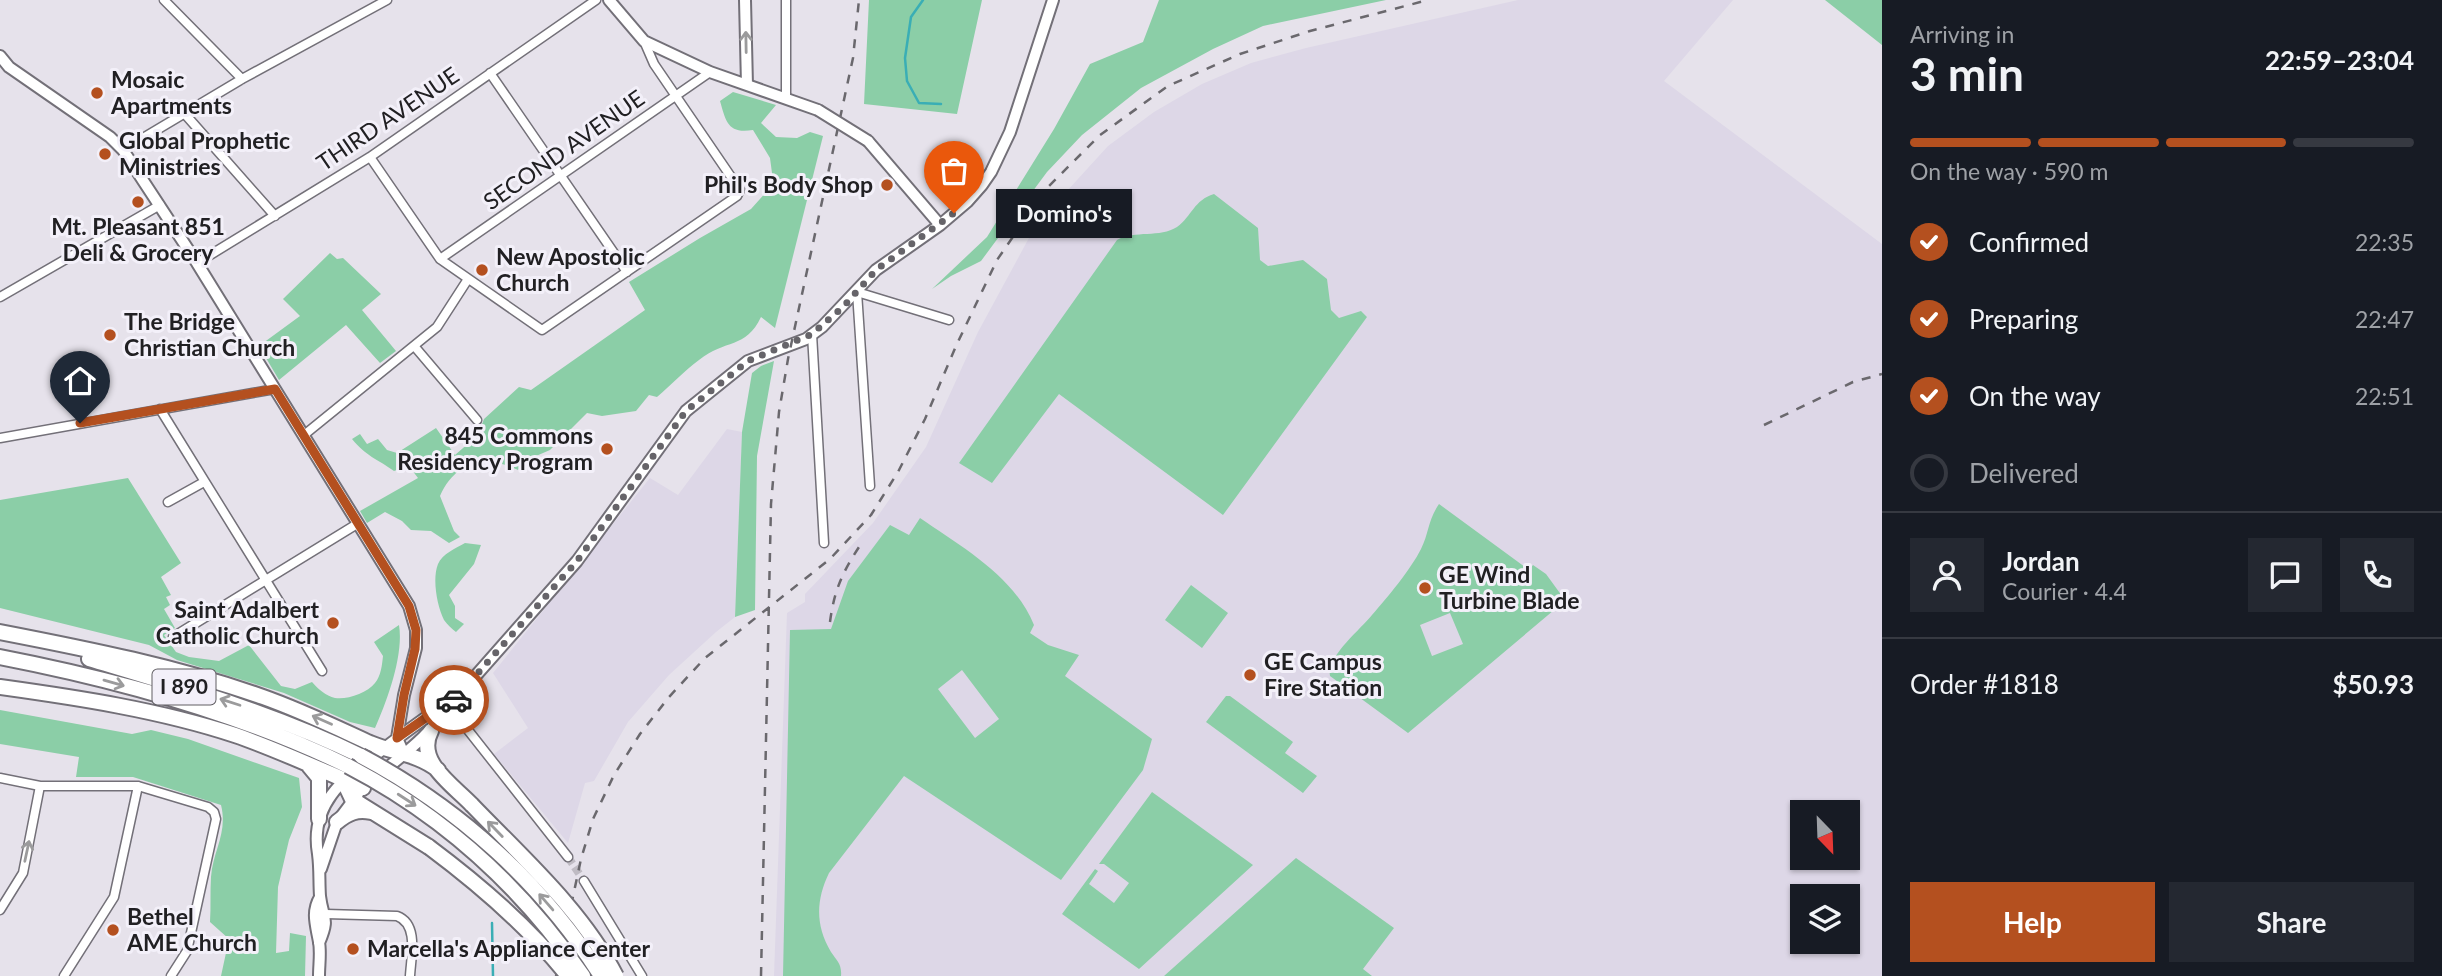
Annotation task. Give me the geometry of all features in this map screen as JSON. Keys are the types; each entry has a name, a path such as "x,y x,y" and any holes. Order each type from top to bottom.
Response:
{"highway":[{"path":"0,633 107,655 247,692 310,715 384,748 418,757 438,771"},
{"name":"I 890","path":"0,633 244,706 362,755 430,797 495,849 558,916 601,976"},
{"name":"I 890","path":"0,657 81,674 271,732 345,773 421,810 484,860 547,926 583,976"},
{"path":"0,664 81,674"},
{"path":"0,687 155,713 233,735 296,759 345,773 363,788"},
{"path":"431,731 426,744 431,762 560,897 597,944 616,976"},
{"path":"296,759 314,769 319,778 319,819"},
{"path":"345,773 352,799 429,847 501,905 568,976"},
{"path":"337,822 358,811 375,813"}],"main road":[{"path":"609,0 644,41 710,72 818,110 867,141 940,225"},
{"path":"745,0 747,85"},
{"path":"321,869 337,822 352,799 431,731 449,706 577,561 683,415 748,361 812,334 857,292 876,270 940,225 967,202 991,172 1010,132 1053,0"},
{"path":"0,56 3,68 110,137 123,150 197,263 409,606 416,630 415,649 397,738 404,754"},
{"path":"319,943 326,928 326,914 320,897 321,869 317,850 319,819 328,800 345,773 434,712 449,706"},
{"path":"319,976 315,906 320,897"}],"street":[{"path":"164,0 242,79"},
{"path":"123,150 242,79 387,0"},
{"name":"THIRD AVENUE","path":"197,263 370,157 596,0"},
{"path":"786,0 786,97"},
{"path":"370,157 440,259 542,330 737,196 740,190 675,97 654,64 644,41"},
{"name":"SECOND AVENUE","path":"440,259 710,72"},
{"path":"490,73 627,272"},
{"path":"184,113 275,216"},
{"path":"0,298 160,205"},
{"path":"304,435 438,327 468,279"},
{"path":"870,486 857,292 949,320"},
{"path":"812,334 824,543"},
{"path":"415,347 477,421"},
{"path":"0,438 275,389"},
{"path":"160,409 264,582 322,671"},
{"path":"168,502 204,482"},
{"path":"173,637 357,524"},
{"path":"449,706 568,857"},
{"path":"0,778 40,786 138,786 208,807 214,812 216,819 187,951 171,976"},
{"path":"0,910 23,873 40,786"},
{"path":"64,976 114,897 138,786"},
{"path":"584,881 642,976"},
{"path":"326,914 403,918 411,929 410,976"}],"shaded area":[{"path":"1518,0 1733,0 1664,81 1882,244 1882,976 774,976 787,613 805,602 805,594 873,523 926,447 978,332 1036,225 1108,146 1154,112 1202,84 1251,63"},
{"path":"727,429 742,432 735,617 669,675 628,722 594,781 585,783 568,843 494,754 528,728 493,673 650,478 678,495"}],"green space":[{"path":"869,0 982,0 957,114 864,104"},
{"path":"1159,0 1386,0 1263,26 1213,49 1141,88 1082,135 1047,172 981,261 932,289 987,237 1054,129 1090,64 1143,42"},
{"path":"1825,0 1882,0 1882,45"},
{"path":"733,92 776,105 761,123 776,137 797,138 810,132 823,136 775,328 761,317 749,334 709,353 657,397 649,395 636,411 602,416 587,413 550,450 529,459 518,470 494,462 463,468 454,475 440,496 454,531 460,537 449,543 431,531 411,530 402,521 385,512 367,523 360,511 418,478 409,466 394,471 367,454 352,439 360,434 367,444 378,439 387,450 397,453 436,428 455,455 478,435 484,419 519,387 531,390 645,310 629,282 751,209 768,190 772,173 770,158 753,130 733,128 724,115 720,101"},
{"path":"1214,194 1258,228 1260,260 1268,266 1303,260 1327,279 1331,310 1339,318 1361,311 1367,317 1223,515 1059,394 992,483 959,463 1117,240 1177,227 1197,204"},
{"path":"330,253 337,259 343,258 381,294 362,310 396,351 380,363 346,325 279,380 259,346 300,316 283,299"},
{"path":"774,361 757,456 755,610 735,617 742,432 752,373"},
{"path":"128,478 181,563 161,577 171,595 166,597 170,605 164,609 175,628 164,635 176,652 189,657 219,661 249,645 281,686 295,689 312,682 328,696 345,698 362,693 375,683 380,674 383,656 374,642 399,625 397,664 375,728 350,722 284,693 177,660 149,645 0,608 0,500"},
{"path":"1439,504 1529,570 1533,565 1546,574 1562,596 1560,605 1408,733 1330,676 1330,669 1338,652 1385,600 1417,557","holes":["1450,613 1463,644 1432,656 1420,625"]},
{"path":"920,518 985,564 1014,592 1025,608 1034,625 1030,633 1048,645 1079,655 1065,676 1152,739 1143,770 1061,880 904,776 829,873 825,883 820,903 820,922 826,942 840,966 841,976 783,976 790,630 831,629 848,581 890,525 909,535","holes":["962,670 999,719 975,738 938,689"]},
{"path":"465,543 481,545 474,564 449,595 455,606 455,618 464,624 456,632 441,614 435,577 443,557"},
{"path":"1191,585 1228,613 1202,648 1165,620"},
{"path":"1226,696 1230,696 1293,742 1285,753 1317,776 1303,793 1206,722"},
{"path":"0,710 132,734 151,730 188,739 299,778 302,807 289,840 278,887 276,953 289,951 290,933 306,936 305,976 221,976 229,939 210,922 212,867 223,824 221,805 133,777 76,777 79,757 0,744"},
{"path":"1152,792 1253,865 1139,969 1062,914 1095,869 1098,871 1089,884 1114,903 1129,883 1104,864 1099,864"},
{"path":"1296,858 1394,928 1363,969 1372,976 1164,976"}],"waterway":[{"path":"923,0 911,17 905,58 907,81 919,103 941,104"},
{"path":"492,923 493,976"}],"tunnel":[{"path":"568,857 584,881"}],"railway":[{"path":"761,976 771,504 779,412 853,58 859,0"},
{"path":"556,976 581,859 593,819 614,775 640,734 705,658 830,559 871,515 898,472 925,419 997,260 1046,189 1100,135 1168,86 1240,54 1310,31 1428,0"},
{"path":"1764,425 1853,382 1882,374"},
{"path":"830,622 840,583 859,547"}],"way so far":[{"path":"454,700 577,561 686,411 748,361 806,338 822,327 876,270 954,213"}],"place":[{"name":"Mosaic Apartments","path":"97,93"},
{"name":"Global Prophetic Ministries","path":"105,154"},
{"name":"Phil's Body Shop","path":"887,185"},
{"name":"Mt. Pleasant 851 Deli & Grocery","path":"138,202"},
{"name":"Domino's","path":"954,213"},
{"name":"New Apostolic Church","path":"482,270"},
{"name":"The Bridge Christian Church","path":"110,335"},
{"name":"845 Commons Residency Program","path":"607,449"},
{"name":"GE Wind Turbine Blade","path":"1425,588"},
{"name":"Saint Adalbert Catholic Church","path":"333,623"},
{"name":"GE Campus Fire Station","path":"1250,675"},
{"name":"Bethel AME Church","path":"113,930"},
{"name":"Marcella's Appliance Center","path":"353,949"}],"route":[{"path":"80,423 275,389 409,606 416,630 415,649 397,738 434,712 449,706 454,700"}]}
